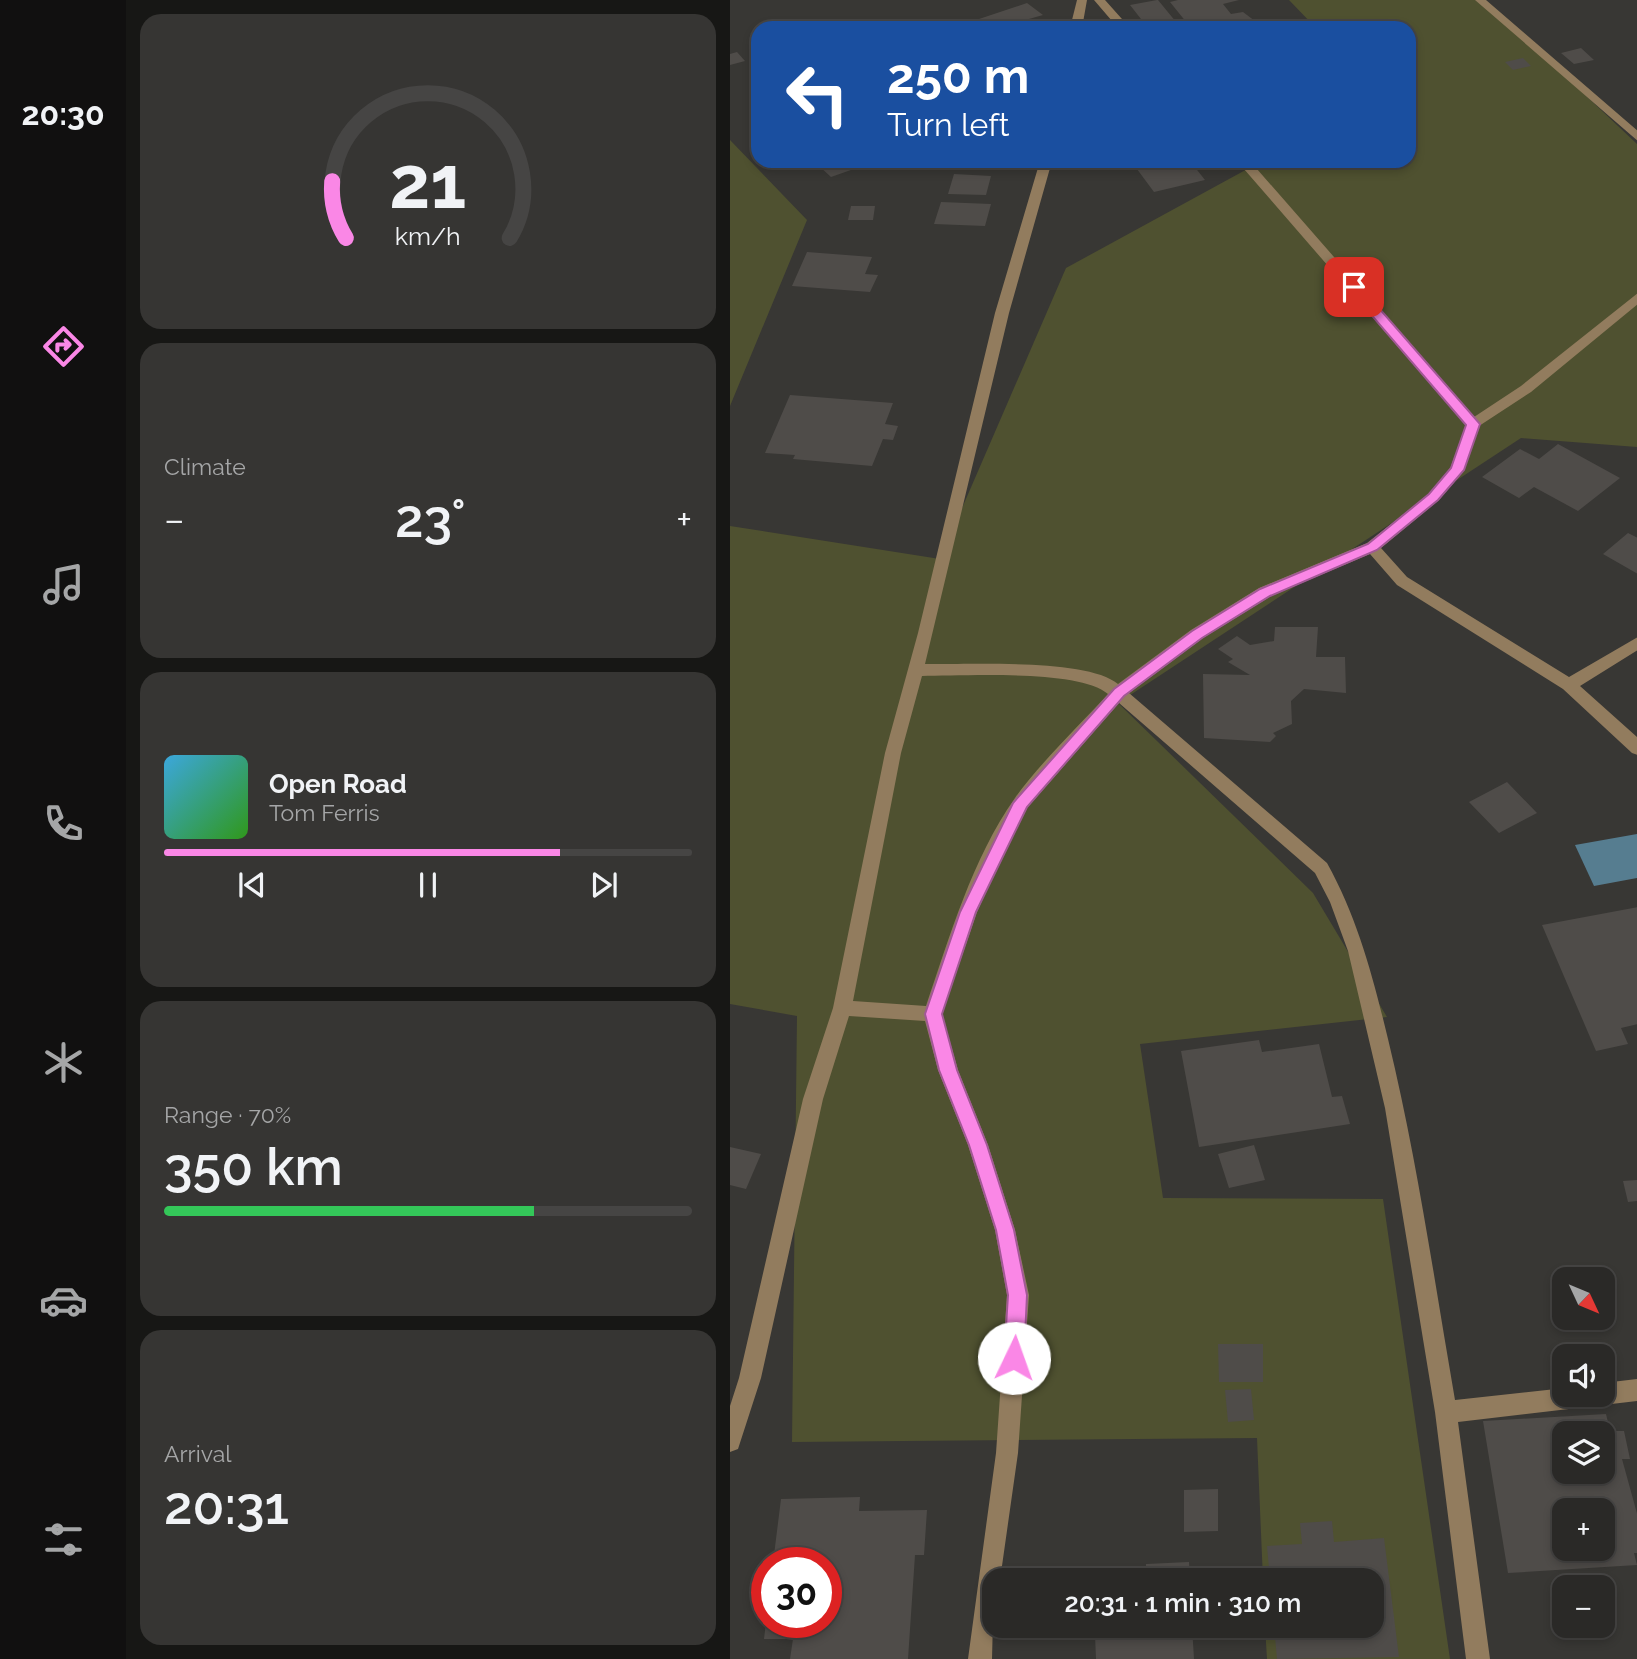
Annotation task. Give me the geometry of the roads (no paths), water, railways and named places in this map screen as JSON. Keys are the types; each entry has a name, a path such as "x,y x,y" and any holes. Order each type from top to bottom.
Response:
{"street":[{"path":"1078,21 1082,0"},
{"path":"1099,0 1118,21"},
{"path":"1480,0 1637,138"},
{"path":"730,1441 750,1378 813,1099 842,1008 893,753 916,670 1002,313 1044,168"},
{"path":"1249,168 1473,424"},
{"path":"980,1659 1006,1453 1018,1295 1005,1230 978,1145 948,1070 933,1014 968,912 1021,803 1119,692 1197,634 1265,592 1372,547 1434,497 1457,470 1473,424 1526,389 1637,297"},
{"path":"1372,547 1402,581 1569,685 1637,749"},
{"path":"1569,685 1637,642"},
{"path":"916,670 1092,678 1119,692 1321,868 1339,901 1357,951 1395,1108 1446,1412 1478,1659"},
{"path":"842,1008 933,1014"},
{"path":"1615,1393 1637,1390"},
{"path":"1446,1412 1552,1400"}],"water":[{"path":"1637,834 1637,878 1594,886 1575,845"}]}
